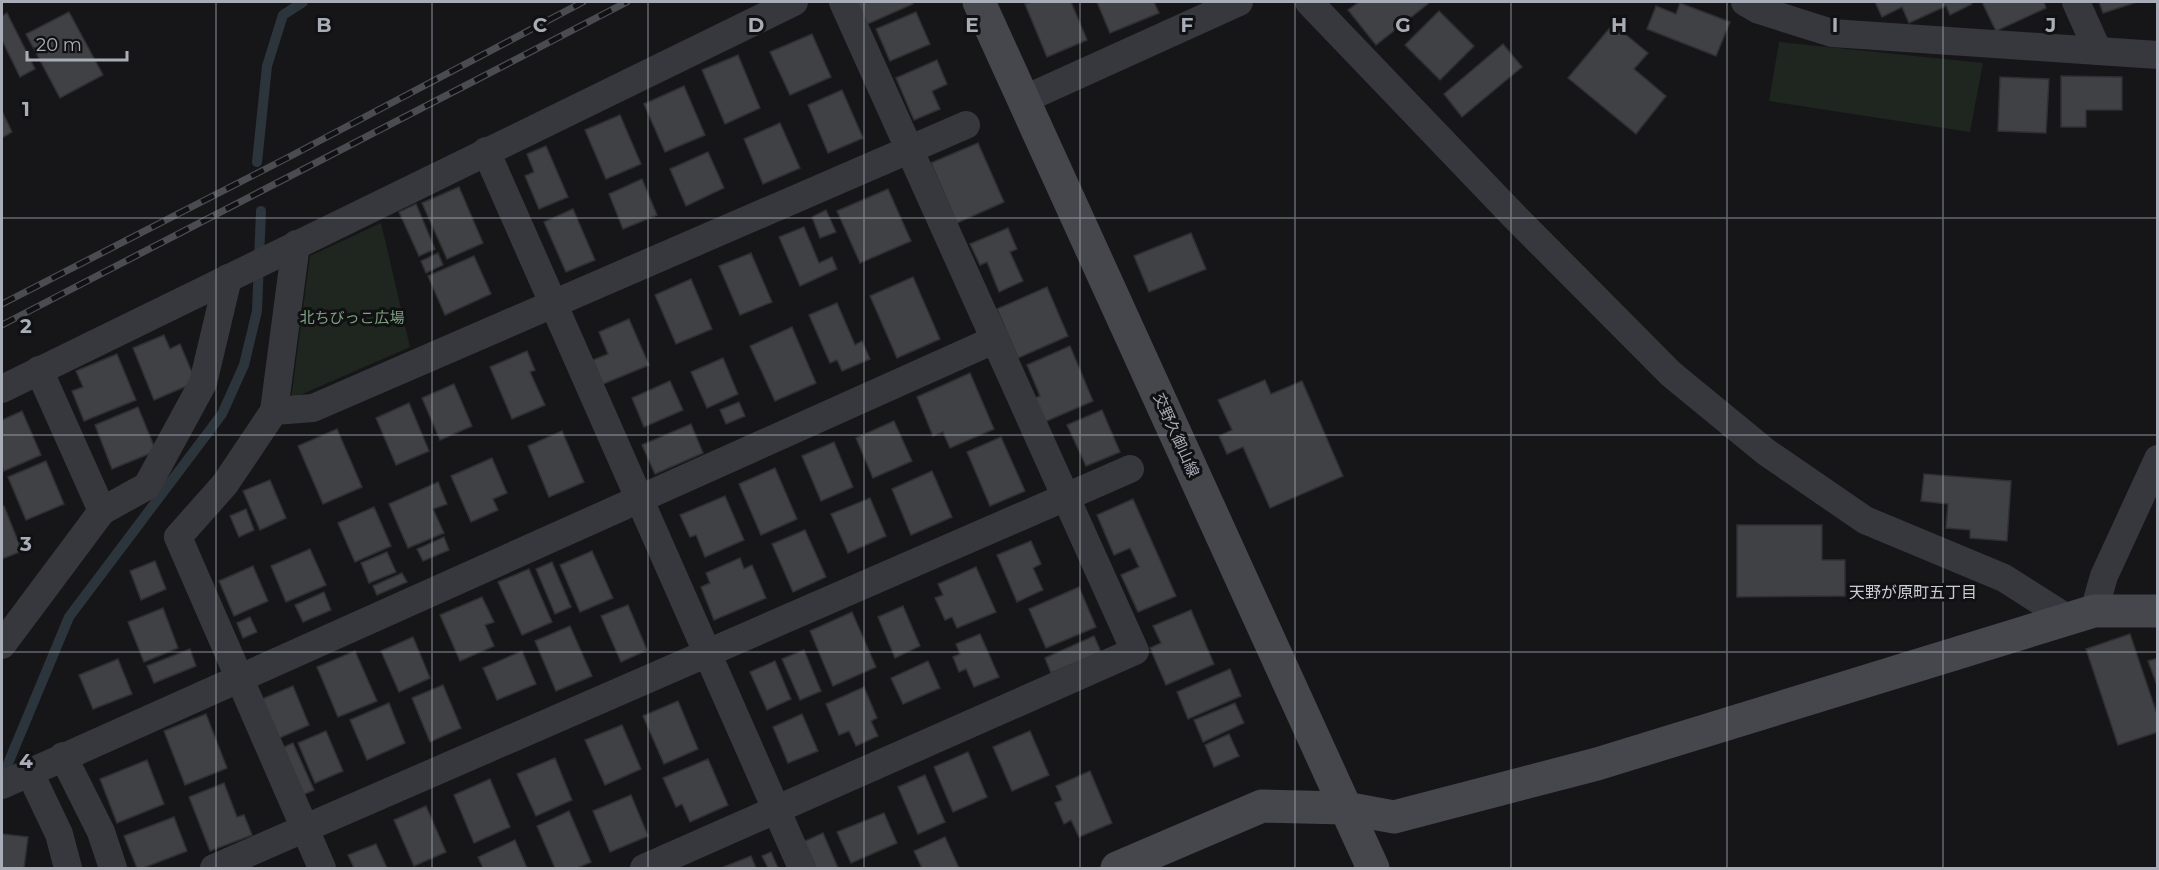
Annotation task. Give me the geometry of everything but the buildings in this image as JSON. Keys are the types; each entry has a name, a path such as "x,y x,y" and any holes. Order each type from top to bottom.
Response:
{"street":[{"path":"2,389 794,2"},
{"path":"644,868 1135,651 843,2"},
{"name":"交野久御山線","path":"980,2 1373,868"},
{"path":"1025,99 1239,2"},
{"path":"1309,2 1504,206 1671,374 1748,438 1865,520 2004,578 2080,615"},
{"path":"1745,2 1759,10 1832,33 2157,56"},
{"path":"2076,2 2098,51"},
{"path":"274,411 314,408 966,125"},
{"path":"486,151 802,868"},
{"path":"296,244 274,411 225,484 178,537 322,868"},
{"path":"2,645 102,511 147,486 203,382 228,278"},
{"path":"2,784 996,339"},
{"path":"39,370 102,511"},
{"path":"2080,615 2104,576 2157,459"},
{"path":"214,868 1130,469"},
{"path":"1117,868 1262,806 1345,808 1394,817 1597,764 2080,615 2157,611"},
{"path":"63,756 101,832 113,868"},
{"path":"29,771 59,834 68,868"}],"green space":[{"path":"1779,42 1983,63 1970,132 1769,101"},
{"name":"北ちびっこ広場","path":"381,223 410,347 291,399 310,256"}],"waterway":[{"path":"257,162 267,66 283,15 303,2"},
{"path":"2,778 69,617 222,414 244,365 257,311 261,211"}],"railway":[{"path":"2,304 287,158 583,2"},
{"path":"2,325 627,2"}],"district":[{"name":"天野が原町五丁目","path":"1913,592"}]}
